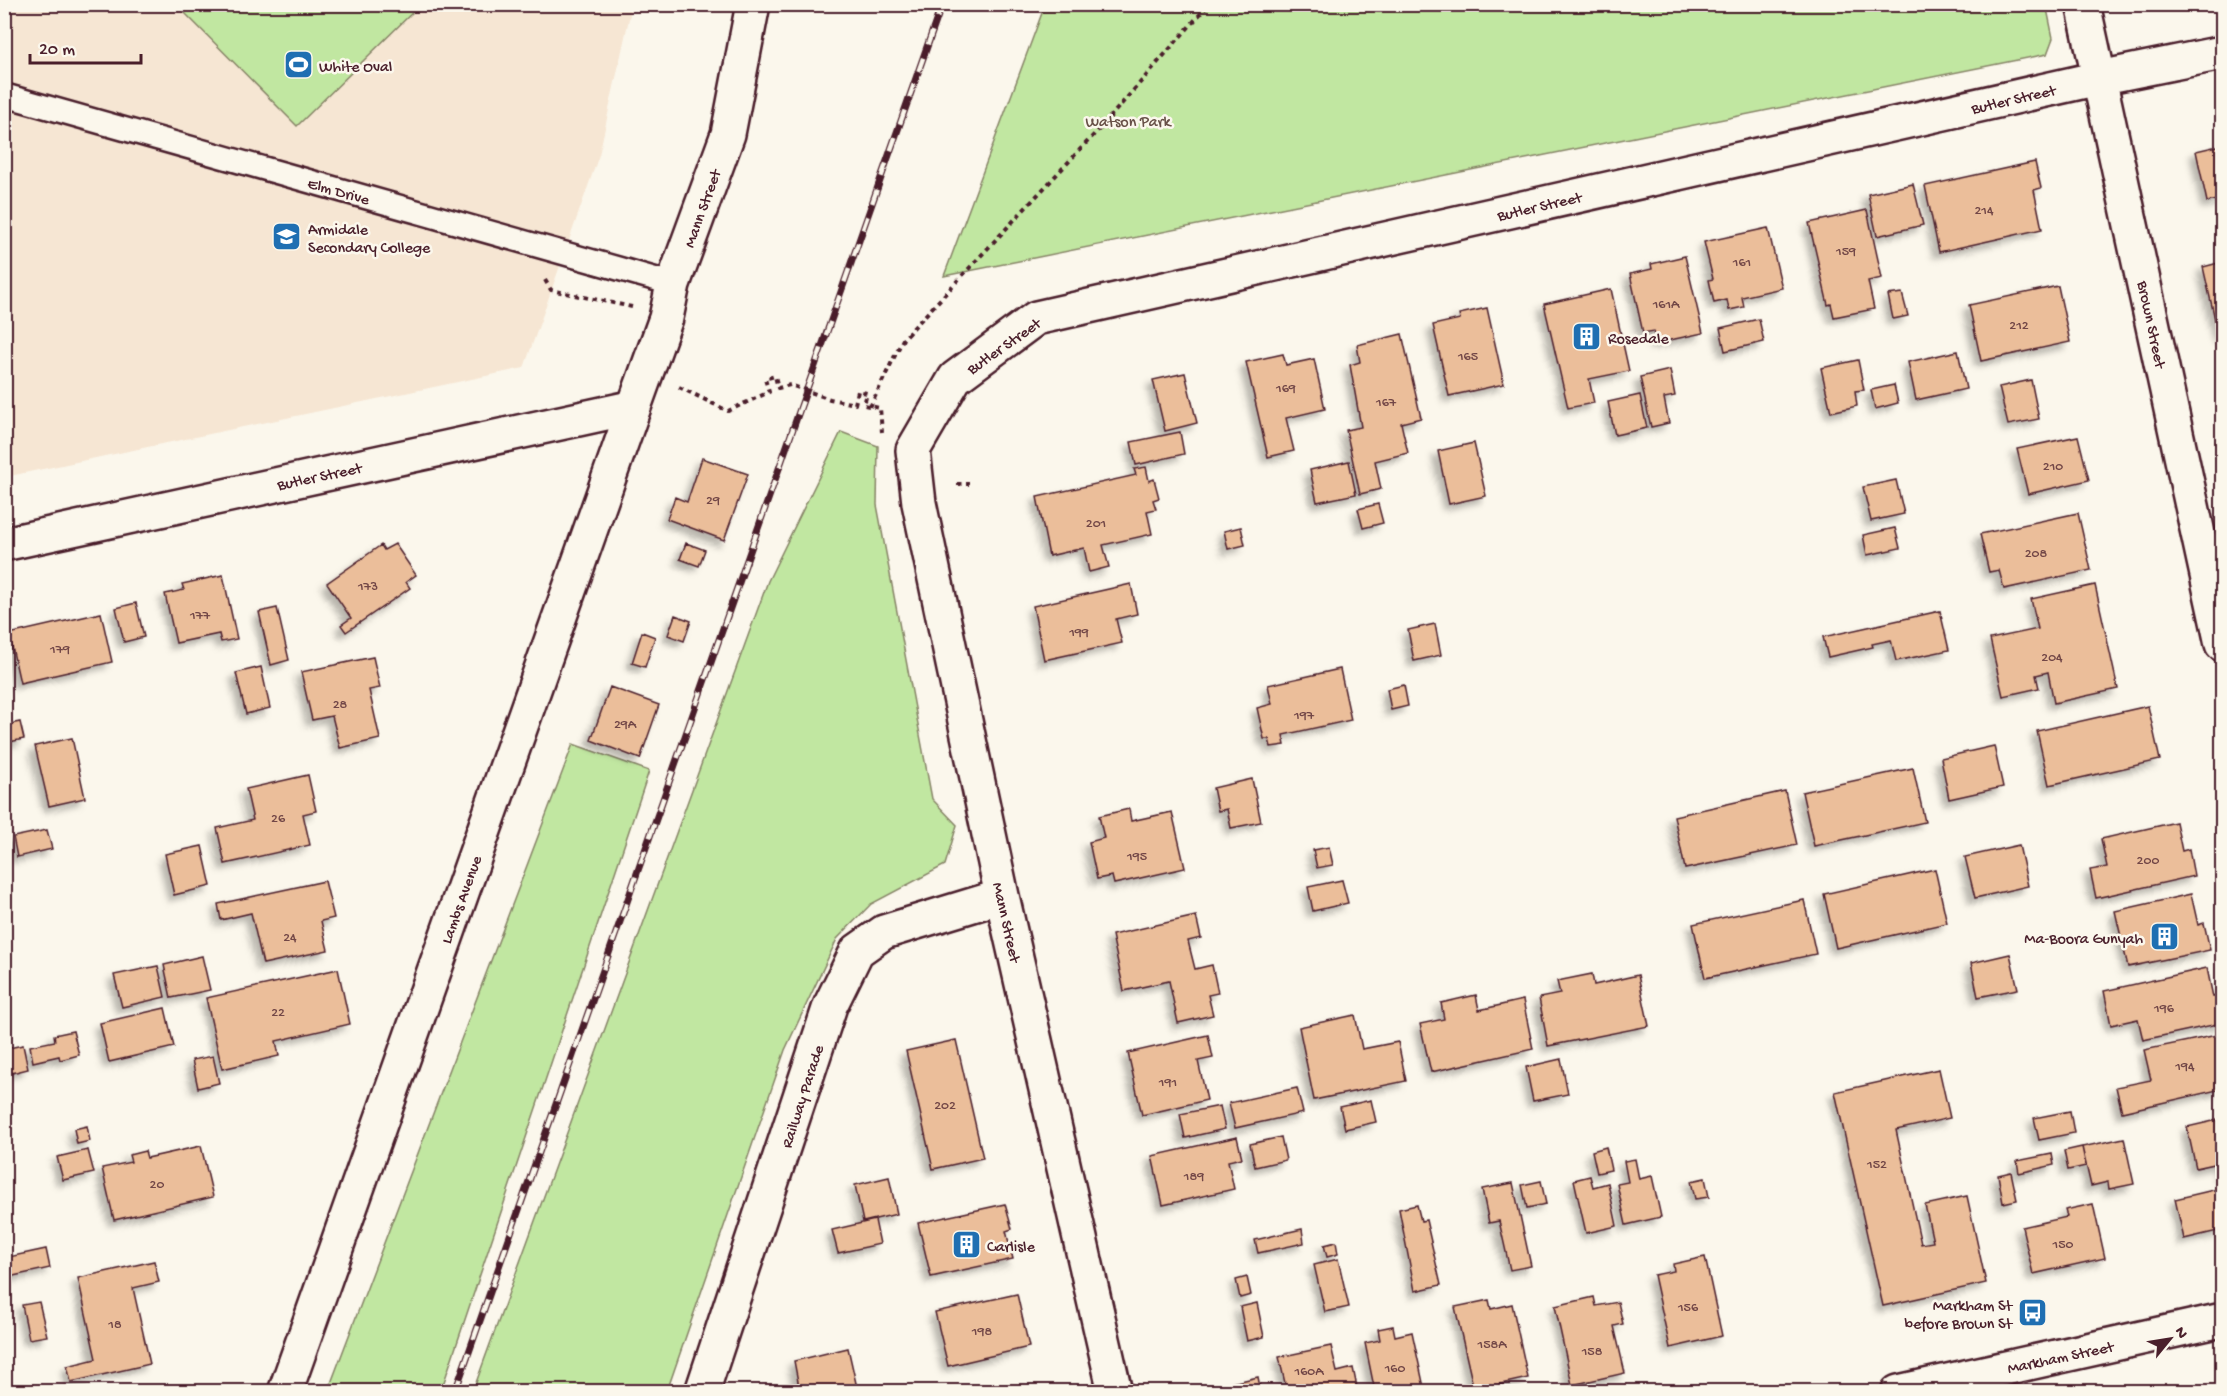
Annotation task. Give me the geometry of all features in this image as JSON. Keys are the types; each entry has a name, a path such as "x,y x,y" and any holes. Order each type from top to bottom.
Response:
{"street":[{"name":"Mann Street","path":"634,407 666,318 673,284 728,134 753,4"},
{"name":"Brown Street","path":"2083,4 2223,644"},
{"name":"Butler Street","path":"914,450 955,378 1036,318 2099,78 2223,53"},
{"name":"Butler Street","path":"4,544 634,407"},
{"name":"Lambs Avenue","path":"285,1392 634,407"},
{"name":"Mann Street","path":"914,450 922,522 1002,896 1115,1392"},
{"name":"Railway Parade","path":"702,1392 831,1006 857,951 884,932 1002,896"},
{"name":"Markham Street","path":"1898,1392 2223,1320"}],"lane":[{"name":"Elm Drive","path":"4,95 673,284"}],"path":[{"path":"682,378 679,388 728,411 769,392 765,380 775,376 778,388 790,385 830,399 855,404 858,391 867,393 864,405 872,407 903,339 1103,125 1209,4"},
{"path":"957,484 969,484"}],"shaded area":[{"name":"Armidale Secondary College","path":"4,5 632,5 599,155 524,368 5,477"}],"green space":[{"name":"Watson Park","path":"2046,4 2053,38 2047,54 944,276 1045,5"},
{"name":"White Oval","path":"177,5 420,5 297,126"},
{"path":"841,432 878,446 877,505 932,799 957,825 945,865 871,904 837,939 785,1050 667,1391 473,1391 768,581"},
{"path":"573,744 649,771 441,1391 328,1391"}],"building":[{"path":"2222,145 2222,199 2207,202 2196,151"},
{"path":"2035,162 2041,188 2034,190 2042,229 1939,252 1925,186"},
{"path":"1913,184 1923,225 1877,236 1868,194"},
{"path":"1867,210 1882,278 1868,281 1874,309 1834,317 1831,304 1828,305 1809,223"},
{"path":"1768,228 1782,288 1742,297 1744,307 1729,310 1727,300 1714,303 1709,280 1713,279 1704,242"},
{"path":"1685,256 1703,333 1656,343 1654,331 1643,333 1630,274 1652,269 1651,264"},
{"path":"2222,262 2222,336 2219,337 2203,267"},
{"path":"2058,286 2070,342 1981,361 1969,305"},
{"name":"Rosedale","path":"1611,289 1629,371 1589,379 1594,403 1568,408 1544,304"},
{"path":"1902,293 1908,316 1893,319 1888,295"},
{"path":"1487,308 1504,384 1449,396 1433,325 1460,319 1459,314"},
{"path":"1759,319 1764,342 1725,351 1720,328"},
{"path":"1402,334 1421,418 1401,423 1408,453 1375,461 1381,489 1360,494 1346,430 1361,427 1350,365 1360,362 1357,345"},
{"path":"1958,351 1966,389 1916,400 1908,362"},
{"path":"1283,354 1286,365 1314,359 1325,409 1286,418 1294,451 1268,457 1246,362"},
{"path":"1858,360 1864,390 1855,391 1857,406 1831,412 1821,368"},
{"path":"1670,370 1675,396 1664,398 1669,423 1651,427 1640,377"},
{"path":"1185,373 1197,423 1165,431 1153,380"},
{"path":"2031,380 2039,419 2008,425 1999,387"},
{"path":"1894,385 1898,403 1875,409 1871,390"},
{"path":"1640,395 1647,428 1615,435 1608,402"},
{"path":"1180,432 1184,454 1136,465 1131,442"},
{"path":"2078,436 2089,480 2028,494 2017,449"},
{"path":"1474,443 1486,496 1449,504 1438,451"},
{"path":"702,458 748,474 724,540 667,519 675,497 687,502"},
{"path":"1349,461 1356,494 1317,502 1310,470"},
{"path":"1146,467 1149,481 1154,479 1159,498 1153,500 1156,509 1147,511 1152,534 1103,545 1109,567 1089,572 1084,548 1049,556 1037,497 1136,475 1134,469"},
{"path":"1896,480 1904,514 1871,521 1863,487"},
{"path":"1378,504 1383,523 1363,528 1358,509"},
{"path":"2078,513 2091,570 2004,589 1999,570 1989,572 1980,534"},
{"path":"1241,527 1245,545 1228,549 1224,531"},
{"path":"1895,528 1900,548 1867,555 1863,535"},
{"path":"686,543 705,550 699,566 680,559"},
{"path":"395,544 416,575 406,582 410,588 346,632 341,625 351,618 327,583 381,545 384,550"},
{"path":"223,575 237,639 221,642 219,634 176,643 165,594 184,590 182,584"},
{"path":"1131,584 1137,614 1116,619 1122,643 1044,660 1033,606"},
{"path":"2095,585 2118,689 2054,703 2048,672 2036,675 2039,688 2003,696 1990,639 2038,629 2031,599"},
{"path":"136,603 144,637 124,642 116,608"},
{"path":"277,608 289,660 271,665 259,612"},
{"path":"1940,611 1949,650 1896,661 1891,640 1872,644 1873,647 1828,657 1823,637"},
{"path":"101,613 112,662 20,683 9,634"},
{"path":"675,615 691,621 684,641 668,635"},
{"path":"1435,624 1441,655 1414,661 1408,630"},
{"path":"642,632 655,637 645,667 632,663"},
{"path":"373,657 380,688 369,690 380,739 340,748 332,716 312,720 301,672"},
{"path":"261,667 270,708 246,714 236,673"},
{"path":"1340,669 1351,720 1283,735 1285,745 1271,747 1269,739 1264,739 1257,708 1272,704 1268,685"},
{"path":"1404,685 1408,706 1391,710 1387,689"},
{"path":"610,687 659,705 640,759 591,740"},
{"path":"2148,706 2160,760 2049,785 2037,731"},
{"path":"20,722 24,739 9,742 5,725"},
{"path":"72,738 85,798 49,806 35,746"},
{"path":"1994,746 2003,787 1949,799 1941,758"},
{"path":"1913,768 1925,822 1814,846 1802,792"},
{"path":"308,775 316,811 303,814 310,845 225,864 217,828 253,820 246,789"},
{"path":"1252,779 1261,822 1231,828 1227,809 1218,811 1213,788"},
{"path":"1785,791 1797,845 1685,869 1674,816"},
{"path":"1129,809 1131,821 1172,812 1185,868 1114,884 1112,876 1097,879 1089,842 1104,838 1099,816"},
{"path":"2176,822 2182,851 2189,849 2194,876 2096,898 2090,870 2107,867 2101,839"},
{"path":"47,830 52,849 17,857 13,837"},
{"path":"2019,845 2028,886 1975,898 1965,857"},
{"path":"202,846 211,886 174,895 165,854"},
{"path":"1329,847 1333,865 1317,868 1313,850"},
{"path":"1935,869 1947,923 1836,948 1824,894"},
{"path":"1342,880 1348,903 1313,911 1308,887"},
{"path":"325,881 334,918 321,921 328,950 263,964 251,913 221,920 218,904"},
{"name":"Ma-Boora Gunyah","path":"2191,894 2198,925 2204,923 2210,950 2128,967 2115,911"},
{"path":"1804,900 1816,954 1705,978 1693,924"},
{"path":"1196,916 1201,938 1188,941 1195,969 1212,965 1218,993 1208,995 1213,1015 1178,1023 1169,981 1124,991 1112,935"},
{"path":"2010,954 2018,989 1978,997 1971,963"},
{"path":"202,956 210,990 171,998 164,965"},
{"path":"158,966 165,997 122,1007 114,975"},
{"path":"2207,968 2213,997 2218,996 2222,1023 2143,1040 2138,1019 2111,1025 2104,991"},
{"path":"338,969 350,1024 276,1041 279,1056 222,1069 206,998"},
{"path":"1592,974 1594,985 1638,975 1649,1026 1548,1046 1539,998 1560,994 1557,981"},
{"path":"1476,995 1479,1010 1523,1000 1533,1049 1431,1072 1420,1024 1444,1019 1441,1003"},
{"path":"165,1008 174,1047 109,1062 100,1023"},
{"path":"1355,1015 1362,1049 1398,1042 1406,1081 1314,1100 1299,1027"},
{"path":"73,1031 79,1055 60,1060 59,1056 33,1062 30,1046 55,1041 54,1035"},
{"path":"2222,1034 2222,1089 2122,1112 2116,1087 2151,1080 2144,1050"},
{"path":"1208,1035 1213,1058 1198,1061 1207,1100 1142,1115 1128,1053"},
{"path":"956,1040 983,1158 933,1169 906,1051"},
{"path":"23,1045 28,1069 4,1075 4,1049"},
{"path":"213,1056 219,1083 198,1088 192,1060"},
{"path":"1561,1059 1568,1094 1533,1101 1526,1067"},
{"path":"1939,1069 1950,1118 1896,1130 1921,1244 1933,1242 1925,1205 1967,1196 1986,1283 1883,1306 1835,1092"},
{"path":"1297,1088 1303,1113 1235,1128 1229,1103"},
{"path":"1371,1100 1376,1122 1345,1129 1340,1107"},
{"path":"1220,1106 1225,1129 1185,1138 1180,1114"},
{"path":"2070,1111 2074,1133 2039,1140 2034,1118"},
{"path":"2222,1119 2222,1179 2219,1163 2196,1168 2187,1127"},
{"path":"87,1126 90,1141 77,1144 74,1129"},
{"path":"1237,1137 1242,1158 1228,1161 1234,1189 1163,1205 1152,1156"},
{"path":"1281,1137 1286,1160 1255,1167 1250,1144"},
{"path":"2124,1138 2134,1184 2109,1189 2108,1182 2091,1186 2082,1147"},
{"path":"201,1146 213,1197 114,1220 102,1168 131,1162 129,1155 145,1151 147,1158"},
{"path":"1606,1147 1611,1170 1597,1173 1592,1151"},
{"path":"2082,1147 2086,1166 2068,1170 2064,1151"},
{"path":"88,1150 94,1173 63,1180 57,1157"},
{"path":"2052,1154 2054,1165 2019,1173 2017,1161"},
{"path":"1635,1159 1639,1179 1652,1176 1661,1217 1626,1225 1617,1184 1628,1182 1624,1161"},
{"path":"2011,1172 2017,1200 2003,1203 1998,1175"},
{"path":"1590,1176 1593,1187 1608,1183 1617,1226 1586,1233 1574,1180"},
{"path":"889,1177 897,1214 863,1222 855,1185"},
{"path":"1705,1178 1709,1197 1695,1199 1691,1181"},
{"path":"1541,1181 1546,1204 1527,1208 1522,1185"},
{"path":"1513,1183 1531,1266 1510,1270 1499,1221 1489,1223 1482,1189"},
{"path":"2222,1188 2222,1230 2184,1239 2175,1199"},
{"name":"Carlisle","path":"1005,1204 1012,1229 1006,1231 1013,1259 931,1277 918,1223"},
{"path":"2093,1204 2105,1258 2033,1274 2022,1227 2067,1217 2065,1210"},
{"path":"1417,1205 1421,1221 1426,1220 1441,1285 1415,1291 1399,1209"},
{"path":"875,1220 880,1244 838,1253 832,1230"},
{"path":"1302,1229 1304,1243 1258,1253 1255,1240"},
{"path":"1336,1242 1338,1254 1327,1257 1324,1245"},
{"path":"46,1249 50,1268 4,1278 4,1258"},
{"path":"1705,1257 1722,1336 1670,1348 1654,1275 1674,1271 1673,1264"},
{"path":"1338,1259 1349,1307 1325,1312 1314,1265"},
{"path":"154,1261 159,1282 133,1288 150,1364 71,1382 67,1366 96,1359 78,1278"},
{"path":"1247,1277 1251,1295 1240,1298 1236,1280"},
{"path":"1017,1294 1029,1347 948,1366 935,1312"},
{"path":"1594,1297 1596,1306 1618,1302 1623,1324 1614,1326 1625,1373 1572,1385 1555,1306"},
{"path":"1489,1300 1491,1309 1512,1304 1528,1378 1474,1390 1455,1307"},
{"path":"39,1302 47,1336 29,1339 22,1305"},
{"path":"1257,1303 1264,1337 1247,1341 1240,1307"},
{"path":"1393,1326 1395,1336 1412,1332 1425,1392 1375,1392 1365,1343 1380,1340 1378,1329"},
{"path":"1331,1346 1337,1372 1353,1368 1358,1392 1287,1392 1279,1357"},
{"path":"848,1348 858,1392 800,1392 794,1361"},
{"path":"4,1360 11,1390 5,1392 4,1392"},
{"path":"1258,1377 1261,1392 1197,1392 1197,1391"}],"railway":[{"path":"455,1392 942,4"}],"place":[{"name":"White Oval","path":"298,65"},
{"name":"Armidale Secondary College","path":"287,237"},
{"name":"Rosedale","path":"1587,337"},
{"name":"Ma-Boora Gunyah","path":"2164,937"},
{"name":"Carlisle","path":"966,1245"},
{"name":"Markham St before Brown St","path":"2033,1313"}]}
